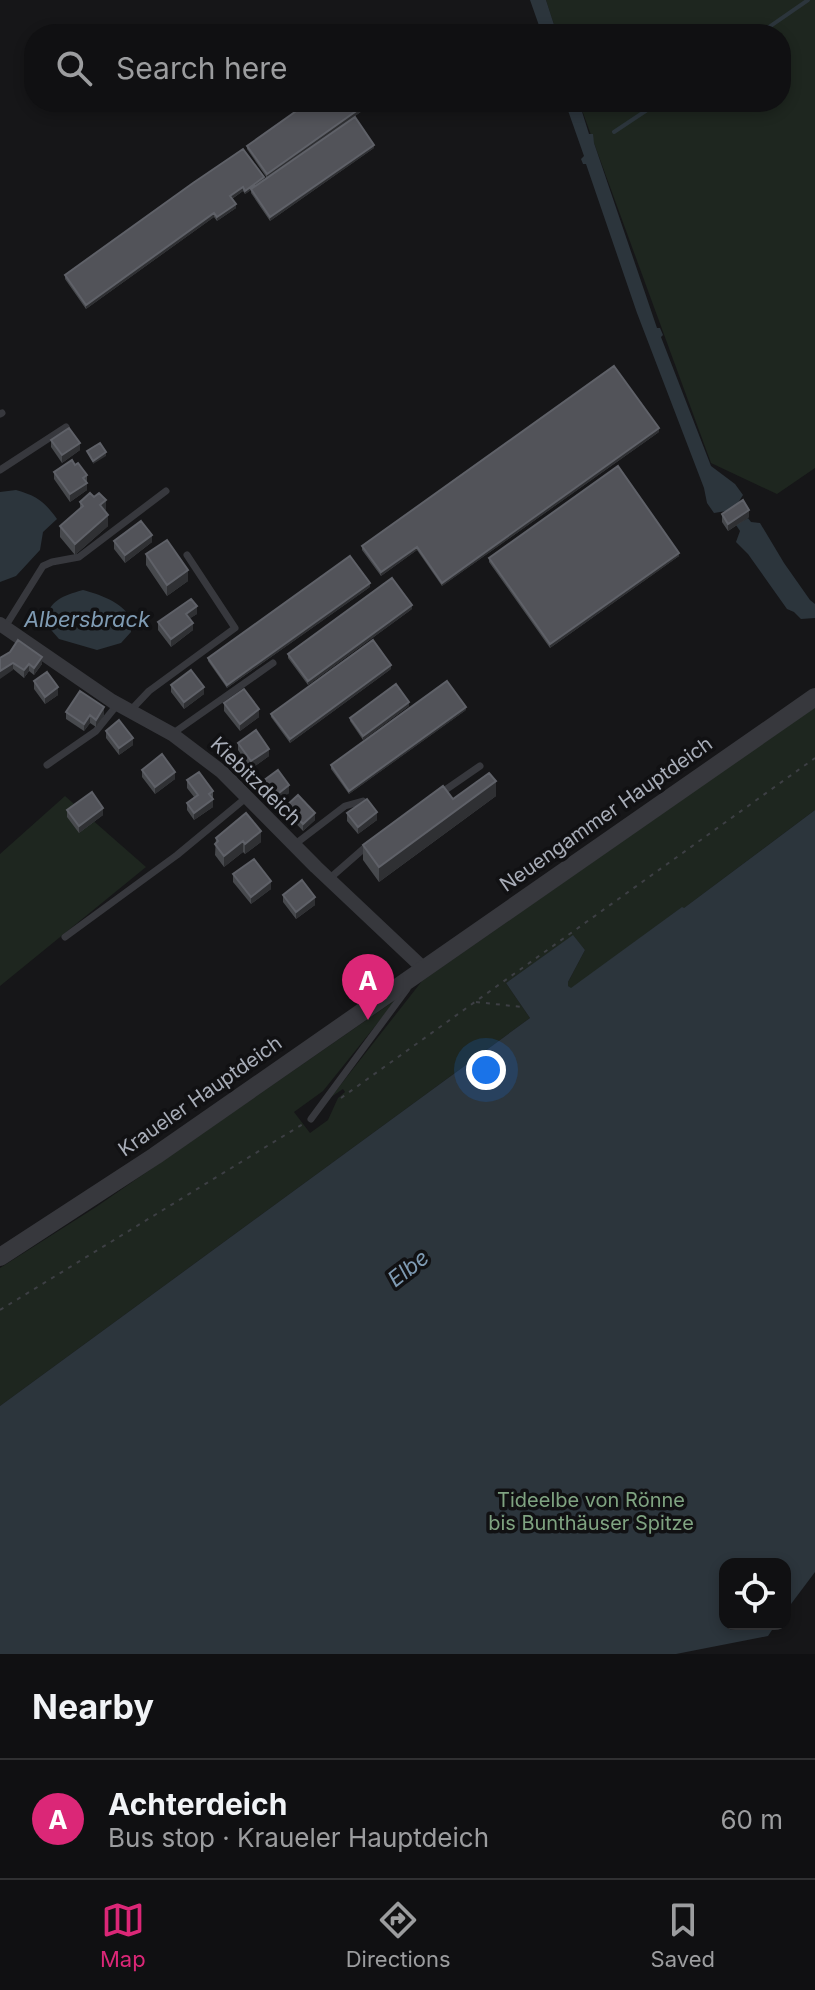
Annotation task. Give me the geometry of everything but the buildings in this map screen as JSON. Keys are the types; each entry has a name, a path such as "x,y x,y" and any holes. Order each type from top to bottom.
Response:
{"street":[{"name":"Kiebitzdeich","path":"2,625 124,707 172,734 222,772 422,968"},
{"name":"Neuengammer Hauptdeich","path":"422,968 815,697"},
{"name":"Kraueler Hauptdeich","path":"0,1257 155,1156 422,968"}],"lane":[{"path":"0,470 66,427"},
{"path":"2,625 43,566 79,557 166,491"},
{"path":"47,765 235,628 187,555"},
{"path":"172,734 273,663"},
{"path":"433,798 480,766"},
{"path":"65,937 177,855 247,797"},
{"path":"294,845 345,806 363,801"},
{"path":"329,879 376,838"},
{"path":"311,1119 422,968"}],"path":[{"path":"336,1101 815,758"},
{"path":"475,1002 522,1007"},
{"path":"0,1310 311,1119"}],"shaded area":[{"path":"546,0 815,0 815,468 777,494 711,463 583,112 791,112 791,24 554,24"},
{"path":"815,707 815,810 571,989 568,982 585,950 573,936 506,983 530,1018 0,1406 0,1268 96,1207 397,999 323,1091 294,1112 310,1133 328,1120 338,1098 345,1092 343,1089 331,1097 422,981"},
{"path":"65,796 146,867 0,986 0,854"}],"water":[{"path":"530,0 546,0 554,24 538,24"},
{"path":"569,112 582,112 589,134 593,134 657,328 663,335 661,337 711,466 735,484 743,495 738,503 742,508 730,516 726,511 714,513 707,503 586,164 581,159 584,156"},
{"path":"16,490 40,500 57,519 43,532 40,550 16,576 0,582 0,492"},
{"path":"748,518 751,522 760,523 784,563 815,604 815,618 801,619 787,609 736,542 740,531 736,525"},
{"name":"Albersbrack","path":"83,590 110,600 127,612 131,632 121,643 97,650 59,639 45,623 53,604"},
{"name":"Elbe","path":"815,810 815,1572 791,1604 791,1558 719,1558 719,1630 772,1630 768,1636 676,1654 0,1654 0,1406 530,1018 506,983 573,935 585,950 568,982 571,988"}],"waterway":[{"path":"773,24 808,0"},
{"path":"614,132 644,112"}],"place":[{"name":"Achterdeich","path":"368,1020"}],"park label":[{"name":"Tideelbe von Rönne bis Bunthäuser Spitze","path":"591,1512"}]}
